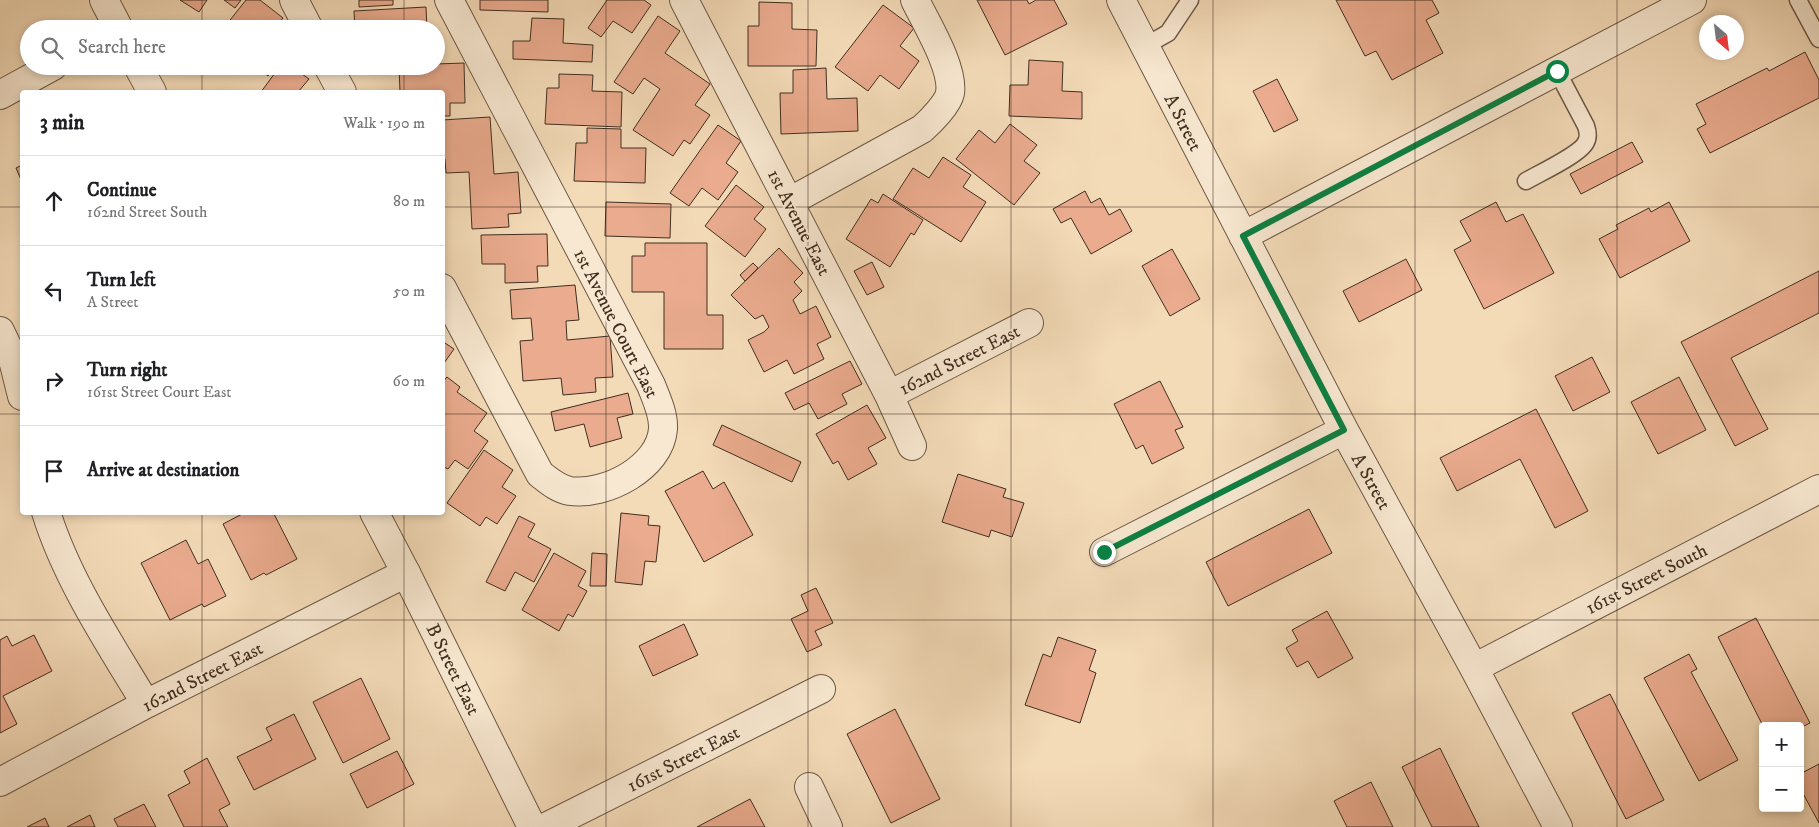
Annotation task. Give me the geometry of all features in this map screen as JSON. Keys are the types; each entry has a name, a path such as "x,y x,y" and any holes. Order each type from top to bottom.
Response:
{"street":[{"path":"104,0 114,20"},
{"path":"294,0 304,20"},
{"name":"1st Avenue Court East","path":"445,294 540,474 554,485 581,492 613,485 637,472 657,448 663,429 661,410 651,385 449,0"},
{"name":"1st Avenue East","path":"684,0 889,395 912,446"},
{"path":"789,202 922,129 932,120 950,94 950,77 937,44 915,0"},
{"name":"A Street","path":"1121,0 1344,430 1474,668 1558,827"},
{"path":"1243,236 1692,0"},
{"path":"0,95 37,75"},
{"path":"143,75 151,90"},
{"path":"333,75 341,90"},
{"name":"162nd Street East","path":"889,395 1029,323"},
{"path":"0,330 12,356 20,388"},
{"path":"1104,552 1344,430"},
{"name":"161st Street South","path":"1474,668 1819,489"},
{"path":"47,515 65,560 86,602 146,704"},
{"name":"B Street East","path":"376,515 532,827"},
{"name":"162nd Street East","path":"0,782 146,704 406,573"},
{"name":"161st Street East","path":"546,827 821,689"},
{"path":"809,787 828,827"}],"lane":[{"path":"1145,46 1168,33 1190,0"},
{"path":"1798,0 1819,39"},
{"path":"1526,182 1578,152 1586,144 1588,135 1586,126 1557,71"}],"building":[{"path":"180,0 207,0 199,12"},
{"path":"224,0 241,0 235,8"},
{"path":"246,0 260,0 283,18 281,20 230,20"},
{"path":"359,0 393,0 393,5 359,7"},
{"path":"480,0 548,0 548,12 480,10"},
{"path":"607,0 644,0 651,5 632,33 613,21 601,37 588,28"},
{"path":"977,0 1027,0 1029,4 1036,0 1054,0 1067,24 1005,55"},
{"path":"1336,0 1432,0 1439,13 1426,20 1443,53 1392,80 1376,51 1365,56"},
{"path":"759,2 792,3 792,29 817,30 816,66 748,66 748,26 759,26"},
{"path":"883,5 914,28 900,46 919,61 899,89 880,75 868,91 835,67"},
{"path":"426,7 427,20 354,20 354,11"},
{"path":"658,16 680,31 665,53 710,84 695,105 710,115 690,144 684,140 673,156 633,130 660,89 644,78 633,94 614,82"},
{"path":"532,18 564,19 563,43 593,45 592,62 513,59 513,41 530,41"},
{"path":"1805,52 1819,80 1819,98 1710,153 1697,129 1706,124 1696,104 1767,68 1769,71"},
{"path":"1029,60 1063,62 1062,91 1082,92 1082,119 1009,116 1010,85 1028,85"},
{"path":"464,63 465,103 450,103 450,116 445,116 445,90 400,90 399,75 445,75 445,64"},
{"path":"826,68 827,99 857,98 858,131 781,134 780,93 793,93 793,70"},
{"path":"559,74 593,75 592,91 622,92 621,127 545,124 547,88 559,88"},
{"path":"273,75 303,75 309,79 300,90 262,90"},
{"path":"1277,79 1298,120 1274,132 1253,91"},
{"path":"490,117 494,174 518,172 521,213 508,214 509,227 472,229 469,172 446,173 445,120"},
{"path":"1010,124 1037,145 1024,161 1040,173 1014,205 956,159 979,130 995,143"},
{"path":"718,125 741,141 726,163 738,172 718,200 702,188 689,206 670,193"},
{"path":"587,128 621,129 621,148 646,148 645,183 574,181 576,143 587,143"},
{"path":"1632,142 1643,162 1581,194 1570,174"},
{"path":"943,157 971,175 963,187 986,202 961,242 893,199 913,168 929,178"},
{"path":"20,166 20,177 16,168"},
{"path":"736,185 764,207 754,219 766,229 745,257 705,226"},
{"path":"1085,191 1091,203 1100,198 1109,215 1120,209 1132,231 1091,254 1071,218 1061,223 1053,209"},
{"path":"883,194 923,220 914,235 911,233 890,267 846,239 871,199 878,203"},
{"path":"606,202 671,204 670,238 605,236"},
{"path":"1496,202 1506,222 1523,214 1554,273 1484,309 1454,250 1471,241 1460,221"},
{"path":"1669,202 1690,241 1620,278 1599,239 1618,229 1616,225 1649,208 1651,212"},
{"path":"547,234 548,266 537,266 538,282 505,283 505,264 482,264 481,235"},
{"path":"645,243 707,243 707,315 723,315 723,349 664,349 664,292 632,292 632,256 645,256"},
{"path":"779,248 803,273 794,282 802,291 793,300 800,314 816,306 831,337 817,344 824,359 794,374 787,360 764,372 748,340 764,332 769,327 763,315 755,319 731,295"},
{"path":"1172,249 1200,299 1170,316 1142,266"},
{"path":"1406,259 1422,290 1359,322 1343,291"},
{"path":"872,262 884,287 867,295 854,271"},
{"path":"753,263 758,268 745,281 740,275"},
{"path":"1819,271 1819,313 1731,358 1768,429 1735,446 1681,342"},
{"path":"575,285 579,320 566,321 567,340 610,336 613,377 595,378 596,392 563,395 561,378 523,381 520,341 533,340 531,318 512,319 510,290"},
{"path":"445,343 454,349 445,362"},
{"path":"1592,357 1610,392 1573,411 1555,376"},
{"path":"850,361 862,384 842,394 847,404 818,419 809,403 794,410 785,393"},
{"path":"447,377 460,387 457,392 487,413 474,431 488,441 468,469 455,460 448,469 445,468 445,379"},
{"path":"1679,377 1706,430 1658,454 1631,402"},
{"path":"1160,381 1183,427 1175,430 1184,448 1152,464 1143,445 1136,449 1114,404"},
{"path":"628,393 633,414 617,418 622,438 590,447 584,424 555,431 551,412"},
{"path":"867,405 886,438 868,448 877,464 848,480 838,461 833,464 816,434"},
{"path":"1536,409 1588,511 1555,528 1520,459 1457,491 1440,458"},
{"path":"722,425 801,462 792,482 713,445"},
{"path":"484,450 513,470 502,487 516,496 497,524 486,517 480,526 447,503"},
{"path":"703,471 713,489 724,482 753,535 704,562 665,491"},
{"path":"958,474 1006,489 1003,497 1024,503 1012,537 991,530 989,537 942,522"},
{"path":"1309,509 1332,553 1228,606 1206,562"},
{"path":"621,513 649,516 648,525 660,526 656,562 645,561 642,585 615,582"},
{"path":"240,515 275,515 297,559 266,575 264,573 251,580 223,524"},
{"path":"519,516 535,524 528,537 551,549 534,582 515,572 505,591 486,582"},
{"path":"186,540 198,564 208,559 226,596 204,607 202,604 170,620 141,563"},
{"path":"554,553 586,571 578,586 587,591 573,617 568,614 559,631 522,610"},
{"path":"592,553 607,554 606,586 590,586"},
{"path":"816,588 833,623 815,631 822,645 807,652 791,619 808,611 801,595"},
{"path":"1327,611 1353,658 1318,678 1308,661 1297,667 1286,648 1298,641 1292,630"},
{"path":"1756,618 1810,723 1804,726 1804,722 1761,722 1718,637"},
{"path":"684,624 698,655 653,676 639,646"},
{"path":"34,635 52,671 3,696 17,724 0,733 0,640 7,636 12,646"},
{"path":"1058,637 1096,650 1089,670 1096,673 1080,723 1025,705 1043,654 1051,657"},
{"path":"1689,654 1697,669 1691,672 1738,760 1699,781 1644,678"},
{"path":"361,678 390,739 343,763 313,702"},
{"path":"1610,694 1664,800 1626,819 1572,713"},
{"path":"895,709 940,799 891,823 847,734"},
{"path":"294,714 316,759 254,790 237,757 272,740 266,728"},
{"path":"1440,748 1479,827 1432,827 1402,767"},
{"path":"397,751 414,784 367,808 350,774"},
{"path":"207,758 230,804 219,810 228,827 184,827 168,795 190,783 184,771"},
{"path":"1819,764 1819,823 1804,795 1804,772"},
{"path":"1371,782 1393,827 1347,827 1334,801"},
{"path":"750,799 765,827 697,827"},
{"path":"144,804 156,827 118,827 114,819"},
{"path":"90,815 95,827 67,827"},
{"path":"45,818 49,827 27,827"}],"route":[{"path":"1104,552 1344,430 1243,236 1557,71"}]}
